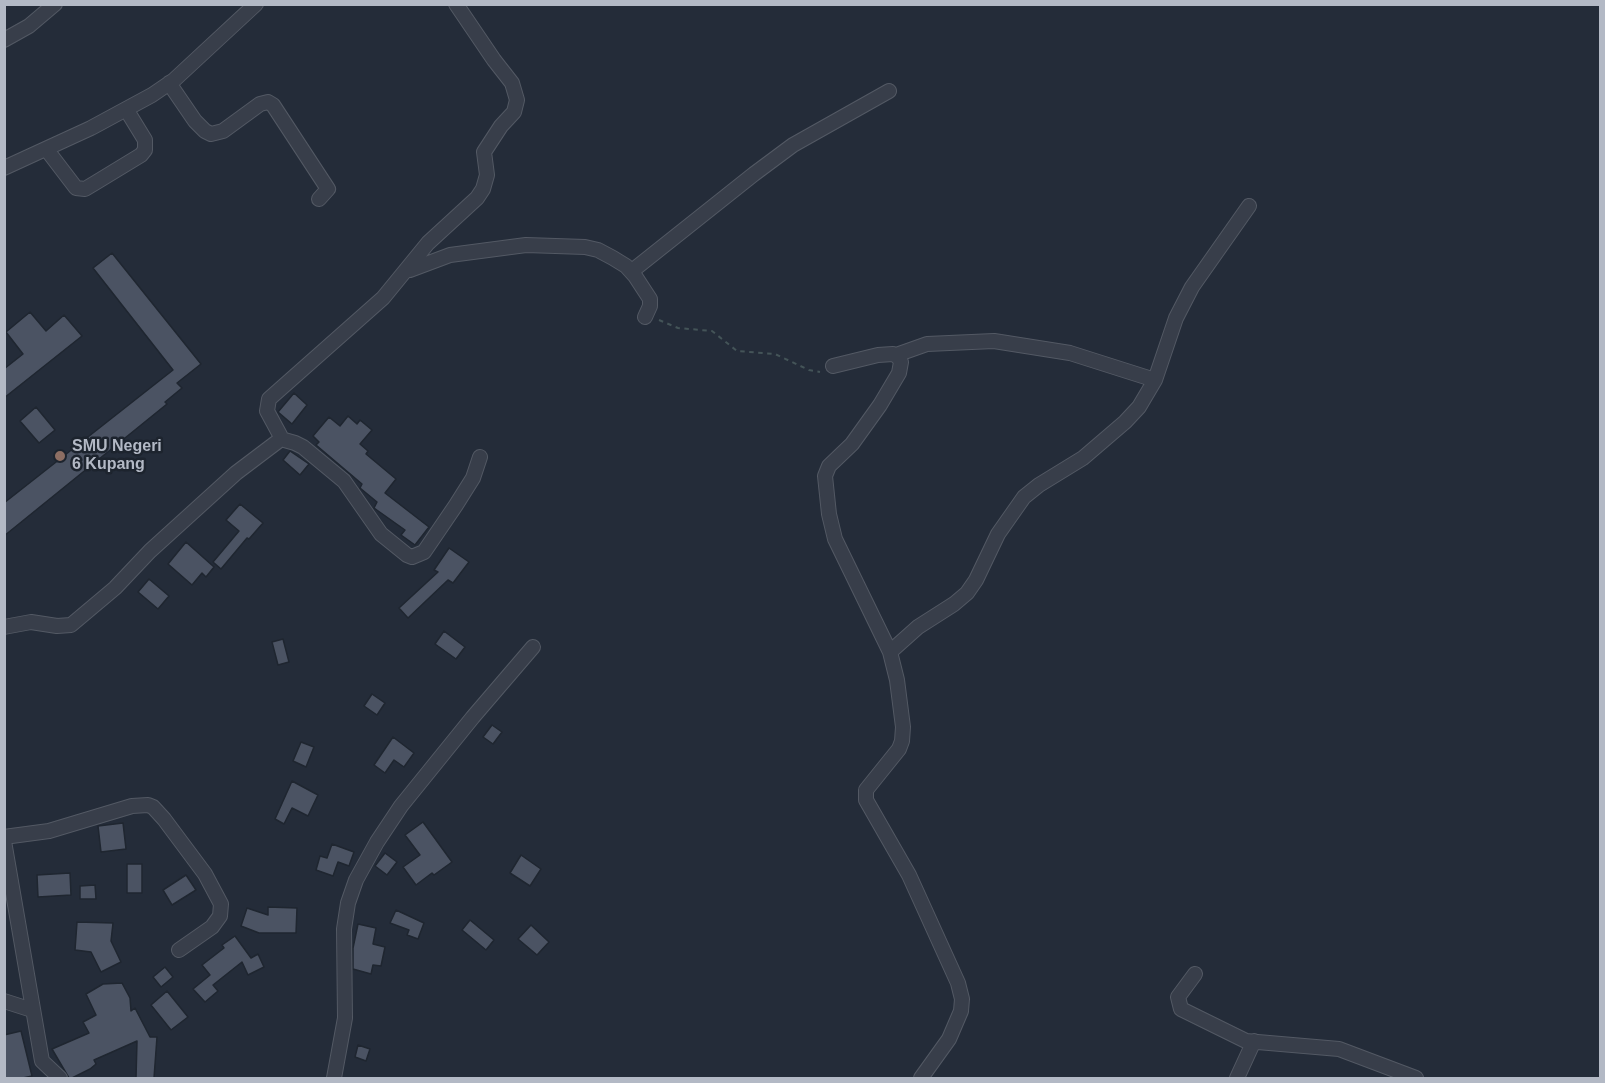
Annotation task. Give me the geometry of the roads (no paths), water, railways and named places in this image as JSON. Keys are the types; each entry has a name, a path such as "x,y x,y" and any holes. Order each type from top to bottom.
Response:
{"street":[{"path":"4,40 28,26 55,4"},
{"path":"4,168 47,150 126,109 168,83 256,4"},
{"path":"280,439 267,411 269,399 383,298 408,271 428,243 477,198 483,189 487,174 484,152 517,105 512,83 456,4"},
{"path":"168,83 195,121 211,134 223,131 260,104 268,102 273,105 328,189 319,199"},
{"path":"632,271 754,174 794,146 889,91"},
{"path":"47,150 76,188 85,189 141,155 145,150 145,140 126,109"},
{"path":"890,652 918,627 967,593 999,534 1024,497 1083,458 1139,407 1155,380 1176,318 1191,287 1249,206"},
{"path":"408,271 450,255 526,245 565,245 597,250 632,271 650,299 650,306 645,317"},
{"path":"833,366 878,355 896,355 927,344 994,341 1070,353 1155,380"},
{"path":"896,355 901,365 887,395 852,444 829,466 825,473 829,514 835,539 890,652 897,680 903,727 899,749 866,790 865,797 874,818 894,847 909,875 958,983 962,999 961,1011 949,1039 921,1078"},
{"path":"280,439 303,447 344,481 381,534 412,557 424,552 456,505 473,477 480,457"},
{"path":"4,627 31,622 57,626 71,625 116,588 150,551 236,473 280,439"},
{"path":"334,1078 345,1018 344,929 348,903 356,880 377,842 401,806 533,647"},
{"path":"60,1078 42,1061 4,839 49,831 132,806 153,807 205,874 221,904 220,916 213,927 179,950"},
{"path":"1194,974 1178,997 1180,1009 1246,1041 1339,1049 1416,1078"},
{"path":"4,1001 32,1010"},
{"path":"1237,1078 1254,1041"}],"place":[{"name":"SMU Negeri 6 Kupang","path":"60,456"}]}
